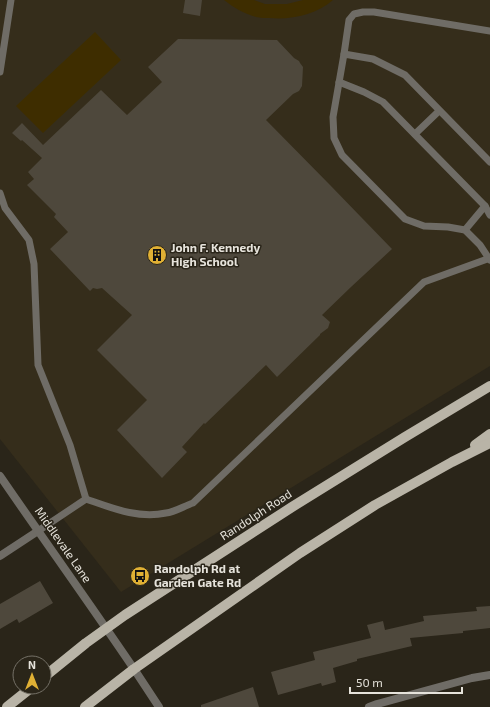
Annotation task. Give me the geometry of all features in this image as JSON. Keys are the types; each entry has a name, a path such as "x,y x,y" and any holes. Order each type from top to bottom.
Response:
{"main road":[{"name":"Randolph Road","path":"52,671 106,628 132,611 299,503 490,386"},
{"path":"452,462 490,434"},
{"path":"85,707 134,669 300,553 375,505 452,462 490,443"},
{"path":"7,707 22,695"}],"street":[{"name":"Middlevale Lane","path":"0,476 159,707"},
{"path":"0,556 38,531"},
{"path":"369,707 472,678 490,675"}],"lane":[{"path":"0,72 12,0"},
{"path":"86,499 123,512 145,515 167,513 193,503 424,282 490,259 480,245 465,230 448,227 424,226 406,219 342,154 334,138 333,117 349,20 354,14 374,12 490,31"},
{"path":"344,54 373,59 404,75 490,162"},
{"path":"339,82 364,92 383,102 485,206 490,215"},
{"path":"415,134 440,111"},
{"path":"0,193 4,208 29,240 34,264 38,365 70,445 86,499"},
{"path":"465,230 485,206"},
{"path":"38,531 86,499"}],"shaded area":[{"name":"John F. Kennedy High School","path":"0,0 490,0 490,366 121,592 0,439"},
{"path":"224,0 254,0 265,4 287,4 303,0 333,0 311,13 303,15 286,18 259,18 239,10"},
{"path":"95,32 121,60 43,133 16,106"}],"building":[{"path":"185,0 202,0 200,16 183,13"},
{"name":"John F. Kennedy High School","path":"178,39 277,40 294,58 299,61 303,67 302,86 299,91 293,94 266,120 392,249 322,315 330,322 328,328 320,334 277,377 266,365 205,424 204,423 182,447 187,452 162,478 117,430 147,400 97,350 132,315 102,288 93,288 90,291 50,249 68,232 54,217 56,214 27,185 34,179 28,172 42,158 12,133 22,123 43,145 101,90 127,115 162,82 148,67"},
{"path":"40,581 53,603 19,623 17,619 0,629 0,604"},
{"path":"490,606 490,628 463,631 463,633 410,638 412,646 357,659 357,661 333,668 336,682 322,686 321,683 278,695 271,672 315,660 313,652 371,638 367,625 383,621 385,630 424,621 423,616 477,611 476,607"},
{"path":"253,687 259,707 201,707 201,705"}],"place":[{"name":"John F. Kennedy High School","path":"157,255"},
{"name":"Randolph Rd at Garden Gate Rd","path":"140,576"}]}
